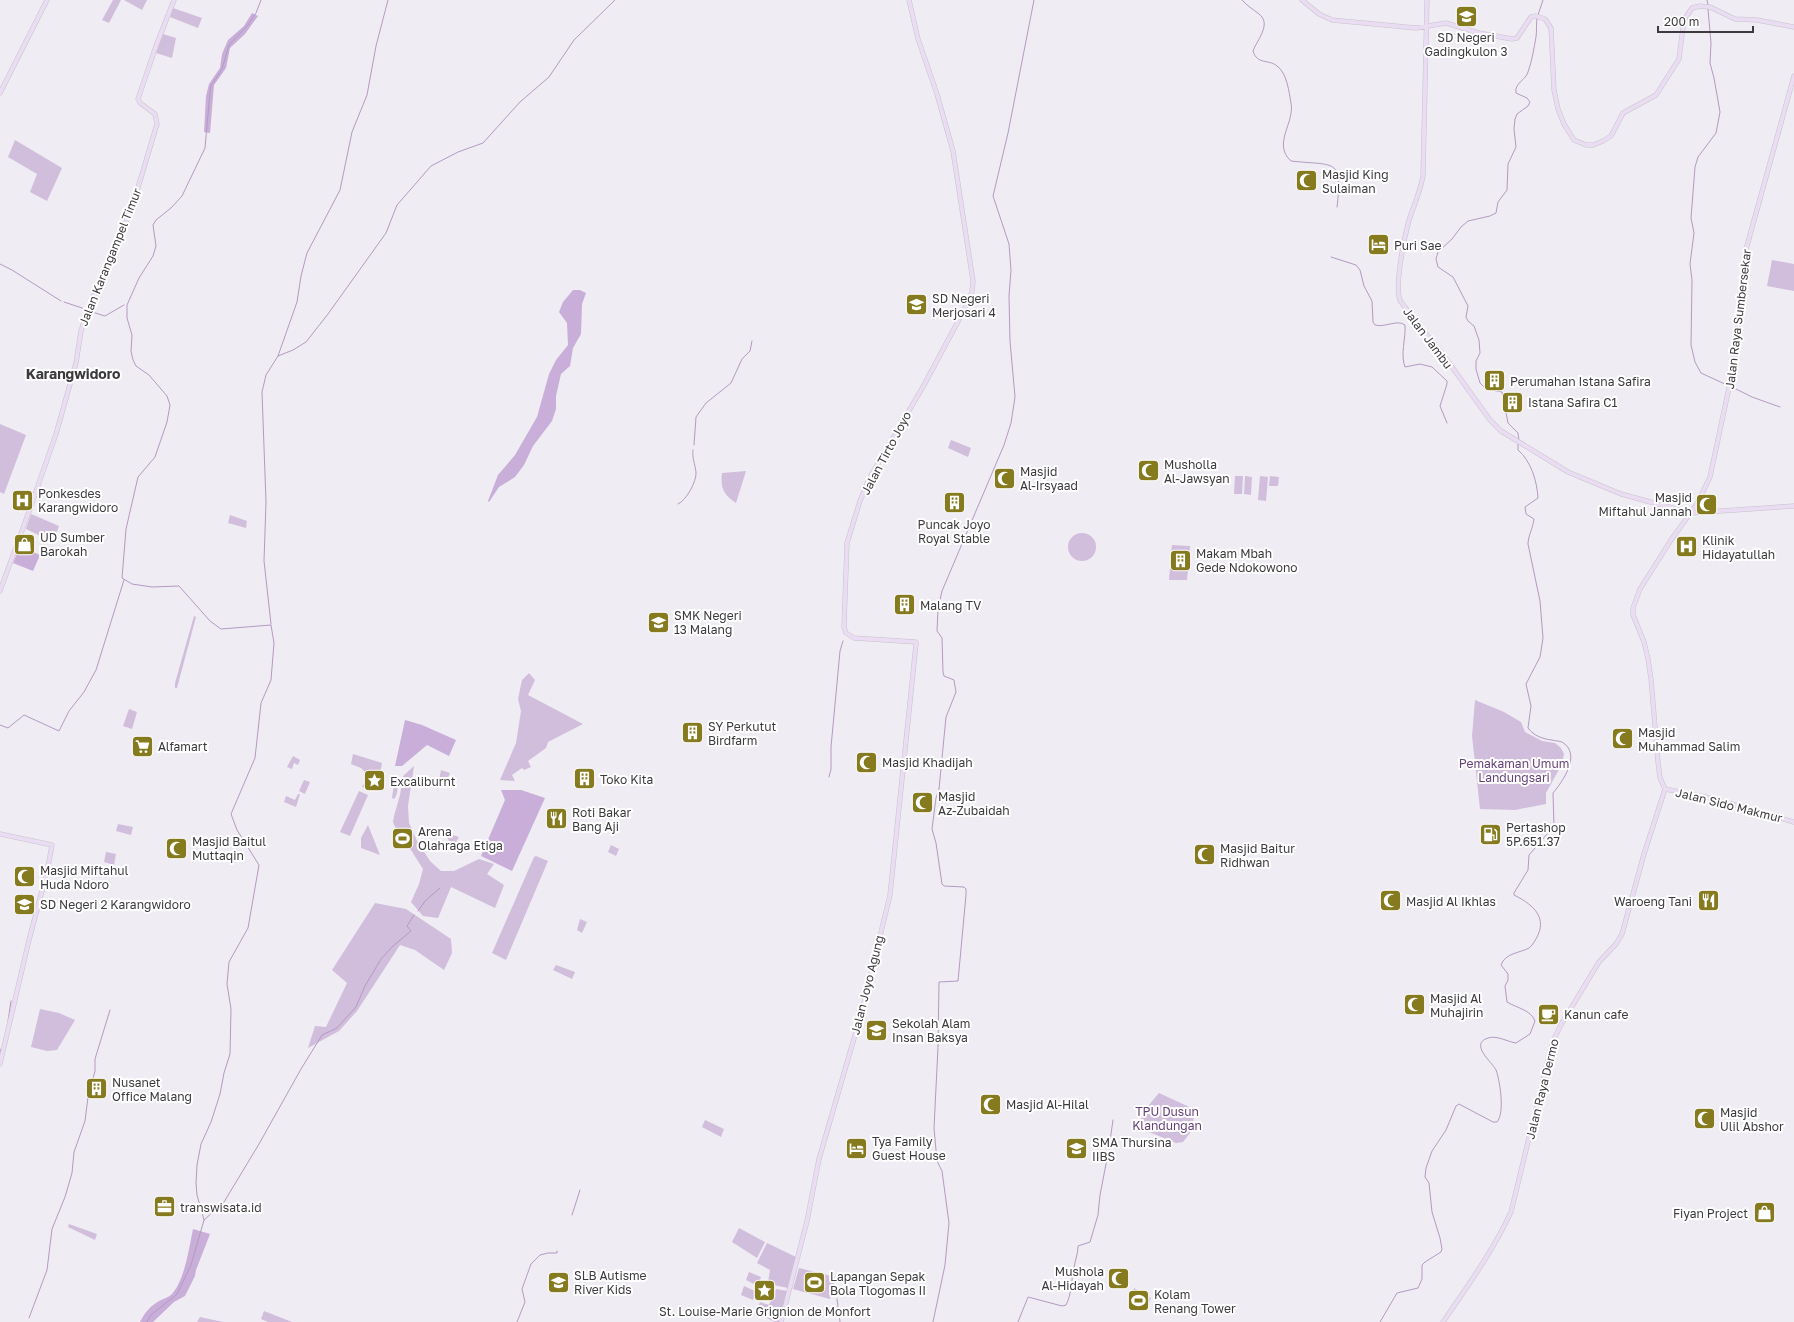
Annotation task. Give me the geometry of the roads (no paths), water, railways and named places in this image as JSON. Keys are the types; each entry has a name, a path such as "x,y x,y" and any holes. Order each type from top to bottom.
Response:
{"street":[{"path":"0,93 47,0"},
{"name":"Jalan Karangampel Timur","path":"0,590 56,434 76,363 81,331 87,311 126,222 148,155 157,119 155,114 140,103 138,99 174,0"},
{"name":"Jalan Tirto Joyo","path":"909,0 918,39 937,94 953,151 973,272 972,292 924,385 869,479 847,543 844,627 846,633 857,639 916,642"},
{"path":"1302,0 1314,11 1332,20 1416,28 1446,23 1479,33 1512,39 1517,38 1529,20 1538,16 1548,21 1551,28 1554,90 1564,124 1574,140 1583,144 1593,145 1611,136 1624,113 1656,95 1674,70 1679,59 1682,30 1688,13 1695,7 1708,6 1735,19 1758,20 1794,27"},
{"name":"Jalan Jambu","path":"1427,0 1423,176 1420,193 1409,221 1404,242 1398,283 1399,300 1447,360 1490,420 1501,432 1568,472 1632,498 1691,513 1794,506"},
{"name":"Jalan Raya Sumbersekar","path":"1665,789 1660,778 1648,659 1644,642 1633,615 1633,606 1637,594 1691,513 1704,492 1710,477 1730,386 1737,336 1745,253 1794,76"},
{"name":"Jalan Joyo Agung","path":"781,1322 809,1214 819,1159 862,1011 891,891 916,642"},
{"name":"Jalan Sido Makmur","path":"1665,789 1711,798 1794,822"},
{"name":"Jalan Raya Dermo","path":"1442,1322 1490,1252 1511,1212 1554,1035 1599,962 1616,944 1622,934 1644,854 1665,789"},
{"path":"0,834 52,845 47,872 29,940 0,1064"}],"waterway":[{"path":"204,1220 197,1195 197,1165 201,1144 211,1122 230,1054 231,1009 227,984 229,962 248,928 259,865 237,830 231,814 255,758 261,703 271,680 274,643 271,625 221,629 210,621 179,586 152,587 132,584 122,578 126,529 138,477 155,457 167,422 170,405 167,396 149,375 136,366 133,360 131,351 132,335 127,318 127,305 139,278 153,256 156,246 153,225 156,220 171,208 182,196 205,148 211,86 222,69 229,45 248,25 256,13 261,0"},
{"path":"278,356 297,302 301,276 307,253 340,190 352,132 367,95 376,46 388,0"},
{"path":"271,624 264,561 266,502 262,392 266,375 278,356 293,350 306,342 386,233 397,205 431,166 458,152 483,143 520,102 549,77 574,40 615,0"},
{"path":"933,1322 945,1265 949,1223 942,1171 937,1161 934,1128 938,1047 939,982 958,981 966,895 966,889 964,887 944,886 942,884 936,843 932,829 936,798 939,789 946,717 956,692 954,680 944,676 943,672 942,638 937,631 938,609 942,591 1004,445 1011,423 1015,397 1010,341 1009,296 1011,270 1009,244 993,196 1008,133 1034,0"},
{"path":"1242,0 1259,14 1263,18 1264,22 1264,27 1253,51 1255,55 1260,60 1277,66 1283,73 1287,83 1291,111 1284,140 1286,154 1291,161 1318,163 1333,167 1337,172 1339,179 1337,207"},
{"path":"1538,15 1543,0"},
{"path":"1707,0 1708,5"},
{"path":"1708,9 1711,43 1710,63 1720,112 1716,133 1698,157 1695,167 1691,218 1694,233 1690,264 1692,280 1691,345 1695,362 1701,373 1727,385"},
{"path":"1519,441 1518,433 1508,423 1502,392 1486,389 1480,383 1476,369 1476,361 1480,353 1479,340 1474,326 1466,317 1468,306 1453,277 1438,267 1436,259 1438,252 1468,221 1490,216 1496,213 1498,202 1507,190 1508,164 1516,147 1514,129 1515,119 1517,114 1528,106 1530,102 1527,98 1516,93 1516,90 1518,84 1527,75 1536,37 1537,18"},
{"path":"1331,257 1356,265 1360,270 1364,286 1372,301 1373,322 1375,325 1379,326 1395,323 1402,323 1405,325 1403,352 1405,367 1420,364 1432,367 1447,381 1440,406 1447,423"},
{"path":"0,264 61,301"},
{"path":"64,302 85,309"},
{"path":"89,311 105,316 124,305"},
{"path":"694,445 696,417 706,403 731,383 742,359 750,351 752,341"},
{"path":"1730,386 1752,397 1780,407"},
{"path":"1380,1322 1397,1293 1418,1288 1422,1279 1422,1265 1441,1252 1442,1249 1440,1238 1432,1212 1429,1183 1425,1177 1426,1168 1432,1151 1446,1130 1456,1106 1459,1104 1493,1122 1497,1122 1499,1118 1501,1112 1501,1097 1498,1075 1483,1053 1481,1044 1483,1041 1491,1037 1516,1043 1530,1034 1535,1021 1530,1014 1507,1002 1505,986 1508,980 1508,974 1501,965 1509,956 1529,948 1538,935 1540,928 1539,916 1531,906 1514,895 1514,893 1528,870 1529,855 1554,826 1553,793 1566,775 1571,760 1568,747 1562,742 1539,737 1528,728 1531,706 1526,684 1540,657 1543,638 1540,601 1528,544 1534,519 1526,514 1525,507 1538,498 1535,478 1530,466 1518,450 1518,444"},
{"path":"678,504 687,495 695,480 696,472 693,450"},
{"path":"0,725 8,728 24,715 59,731 69,711 84,692 96,670 124,580"},
{"path":"829,777 831,769 831,747 840,651 843,641"},
{"path":"418,911 426,900 440,888"},
{"path":"147,1322 151,1315 177,1294 191,1265 204,1220 224,1202 322,1035 337,1028 356,1007 365,986 381,959 393,946 411,931 407,926 414,915"},
{"path":"8,1021 11,1001"},
{"path":"29,1318 47,1270 52,1229 65,1197 72,1173 74,1152 85,1121 88,1097 95,1071 95,1059 110,1010"},
{"path":"0,1054 1,1049"},
{"path":"1109,1148 1113,1120"},
{"path":"1018,1322 1028,1297 1062,1306 1066,1305 1070,1292 1078,1246 1090,1242 1098,1215 1107,1159"},
{"path":"572,1215 580,1190"},
{"path":"517,1322 525,1302 522,1289 531,1264 540,1255 557,1253 557,1251"},
{"path":"837,1299 840,1322"}],"place":[{"name":"SD Negeri Gadingkulon 3","path":"1466,16"},
{"name":"Masjid King Sulaiman","path":"1306,181"},
{"name":"Puri Sae","path":"1379,245"},
{"name":"SD Negeri Merjosari 4","path":"917,305"},
{"name":"Perumahan Istana Safira","path":"1494,381"},
{"name":"Istana Safira C1","path":"1512,402"},
{"name":"Musholla Al-Jawsyan","path":"1148,471"},
{"name":"Masjid Al-Irsyaad","path":"1005,478"},
{"name":"Ponkesdes Karangwidoro","path":"23,500"},
{"name":"Puncak Joyo Royal Stable","path":"954,503"},
{"name":"Masjid Miftahul Jannah","path":"1707,504"},
{"name":"UD Sumber Barokah","path":"24,544"},
{"name":"Klinik Hidayatullah","path":"1686,547"},
{"name":"Makam Mbah Gede Ndokowono","path":"1180,560"},
{"name":"Malang TV","path":"905,605"},
{"name":"SMK Negeri 13 Malang","path":"659,622"},
{"name":"SY Perkutut Birdfarm","path":"693,733"},
{"name":"Masjid Muhammad Salim","path":"1622,739"},
{"name":"Alfamart","path":"142,746"},
{"name":"Masjid Khadijah","path":"866,762"},
{"name":"Toko Kita","path":"584,779"},
{"name":"Excaliburnt","path":"374,781"},
{"name":"Masjid Az-Zubaidah","path":"922,803"},
{"name":"Roti Bakar Bang Aji","path":"556,819"},
{"name":"Pertashop 5P.651.37","path":"1491,834"},
{"name":"Arena Olahraga Etiga","path":"403,838"},
{"name":"Masjid Baitul Muttaqin","path":"177,848"},
{"name":"Masjid Baitur Ridhwan","path":"1204,855"},
{"name":"Masjid Miftahul Huda Ndoro","path":"25,877"},
{"name":"Masjid Al Ikhlas","path":"1390,901"},
{"name":"Waroeng Tani","path":"1708,901"},
{"name":"SD Negeri 2 Karangwidoro","path":"25,904"},
{"name":"Masjid Al Muhajirin","path":"1415,1005"},
{"name":"Kanun cafe","path":"1548,1014"},
{"name":"Sekolah Alam Insan Baksya","path":"877,1030"},
{"name":"Nusanet Office Malang","path":"97,1089"},
{"name":"Masjid Al-Hilal","path":"991,1104"},
{"name":"Masjid Ulil Abshor","path":"1705,1119"},
{"name":"Tya Family Guest House","path":"857,1148"},
{"name":"SMA Thursina IIBS","path":"1077,1149"},
{"name":"transwisata.id","path":"164,1207"},
{"name":"Fiyan Project","path":"1764,1213"},
{"name":"Mushola Al-Hidayah","path":"1119,1278"},
{"name":"SLB Autisme River Kids","path":"559,1282"},
{"name":"Lapangan Sepak Bola Tlogomas II","path":"814,1283"},
{"name":"St. Louise-Marie Grignion de Monfort","path":"765,1290"},
{"name":"Kolam Renang Tower","path":"1139,1301"}],"district":[{"name":"Karangwidoro","path":"73,373"}],"park label":[{"name":"Pemakaman Umum Landungsari","path":"1514,770"},
{"name":"TPU Dusun Klandungan","path":"1167,1118"}]}
